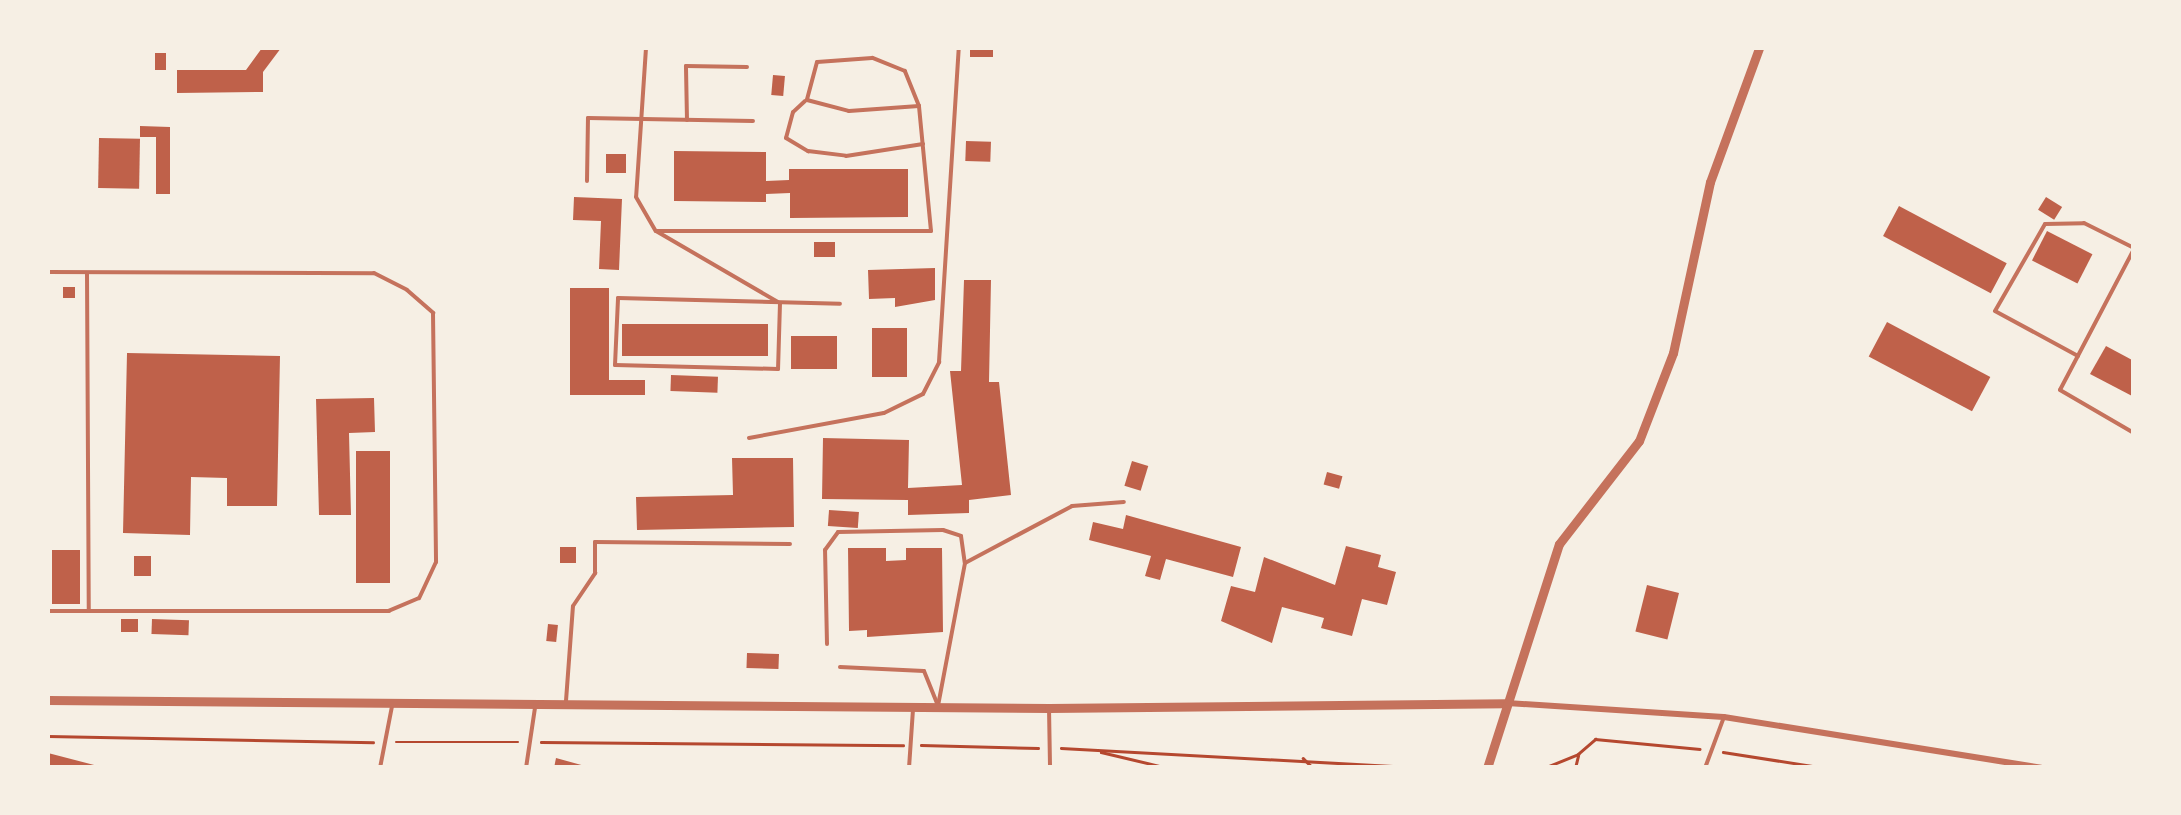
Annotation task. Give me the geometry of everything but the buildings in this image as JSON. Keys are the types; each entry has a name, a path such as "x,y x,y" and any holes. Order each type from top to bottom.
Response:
{"street":[{"path":"1487,768 1559,544 1639,441 1672,352 1710,182 1759,48"},
{"path":"48,700 1048,708 1506,702 1724,718 2041,768"}],"lane":[{"path":"646,48 636,197 656,231 780,303"},
{"path":"749,438 884,413 924,394 939,362 959,48"},
{"path":"656,231 931,230 919,106 905,71 872,58 818,62 806,100 793,112 786,138 808,151 846,156 922,144"},
{"path":"687,120 686,66 747,67"},
{"path":"806,100 849,111 919,106"},
{"path":"587,182 588,118 753,121"},
{"path":"2078,356 1995,311 2045,224 2084,223 2134,249 2127,263 2078,356 2060,390 2134,433"},
{"path":"2127,263 2134,266"},
{"path":"48,272 374,273 407,290 433,314 436,562 419,598 389,611 48,611"},
{"path":"87,273 89,611"},
{"path":"780,303 778,369 615,365 618,298 840,304"},
{"path":"965,563 1072,506 1124,502"},
{"path":"827,644 825,550 838,532 943,530 961,536 965,563 938,706"},
{"path":"566,702 573,606 595,573 595,542 790,544"},
{"path":"840,667 924,672 938,706"},
{"path":"380,768 388,742 392,701"},
{"path":"526,768 536,702"},
{"path":"910,768 913,705"},
{"path":"1048,708 1050,768"},
{"path":"1705,768 1708,750 1724,718"}],"path":[{"path":"48,736 1049,748 1303,758 1433,768"},
{"path":"1544,768 1578,754 1595,739 1708,750 1825,768"},
{"path":"1094,750 1168,768"},
{"path":"1574,768 1578,754"},
{"path":"1303,758 1312,768"}]}
